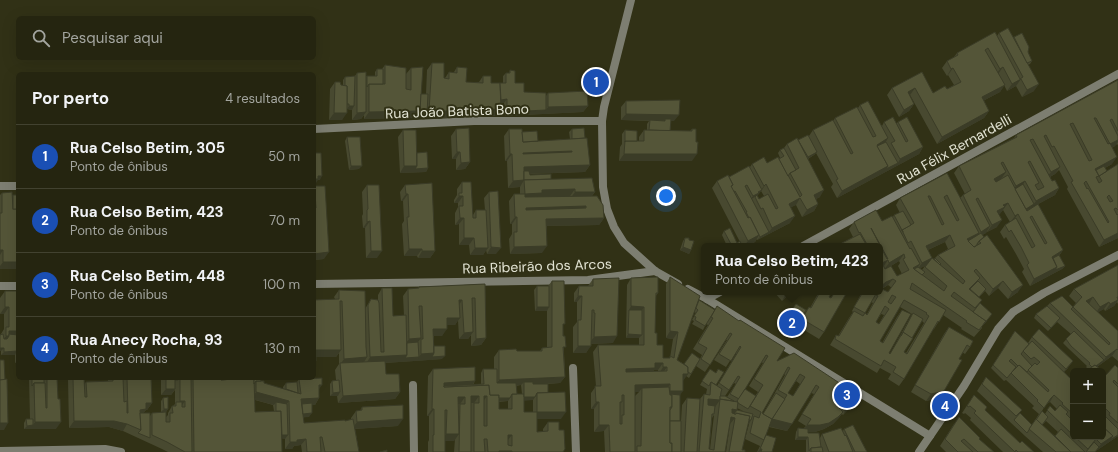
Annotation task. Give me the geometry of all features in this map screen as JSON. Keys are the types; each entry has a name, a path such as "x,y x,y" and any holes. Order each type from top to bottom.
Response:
{"street":[{"path":"631,0 604,107 602,121 603,187 607,209 614,227 624,243 654,271 707,299 930,436"},
{"name":"Rua Félix Bernardelli","path":"808,243 1118,74"},
{"name":"Rua João Batista Bono","path":"316,129 474,121 602,121"},
{"path":"0,186 16,186"},
{"path":"919,452 964,386 998,329 1013,312 1044,293 1118,255"},
{"name":"Rua Ribeirão dos Arcos","path":"316,284 588,280 654,271"},
{"path":"0,286 16,286"},
{"path":"707,299 714,295"},
{"path":"573,368 576,452"},
{"path":"413,385 414,452"},
{"path":"0,451 105,449 120,452"}],"building":[{"path":"1008,28 1039,84 1027,90 1021,79 1012,84 1003,67 1000,69 988,48 985,50 1005,85 982,97 989,111 942,137 915,88 908,92 914,104 904,110 892,88 922,72 933,93 945,86 947,89 961,82 947,61 958,55 957,53 995,32 1020,79 1023,77 999,33"},
{"path":"1022,33 1029,47 1028,52 1032,61 1027,63 1014,37"},
{"path":"432,63 444,63 444,78 449,79 449,72 457,73 457,67 467,68 466,82 483,83 483,76 491,76 491,83 500,83 501,109 429,111"},
{"path":"385,65 406,68 406,89 411,90 411,68 423,67 420,111 369,112 369,84 385,84"},
{"path":"377,69 383,69 383,84 369,84 367,87 367,76 377,76"},
{"path":"510,70 515,71 515,83 524,83 524,92 546,93 546,110 507,112 507,99 501,100 500,83 506,83 506,73 510,73"},
{"path":"366,72 366,112 357,113 357,73"},
{"path":"355,76 354,106 349,106 349,104 347,104 347,86 345,86 345,77"},
{"path":"1118,80 1118,131 1112,119 1110,120 1118,136 1118,140 1110,144 1117,157 1095,169 1099,176 1118,164 1118,210 1116,208 1114,209 1117,215 1118,214 1118,233 1104,240 1071,182 1073,181 1054,146 1052,147 1046,135 1044,136 1060,167 1051,172 1033,139 1030,140 1052,181 1055,180 1059,188 1036,201 1025,181 1016,186 1003,162 1001,163 1006,172 994,179 996,182 1008,175 1027,211 1038,204 1063,250 1052,257 1057,267 1034,279 1027,265 1029,263 1021,247 1011,230 1009,232 1005,225 1016,218 1032,248 1035,246 1018,214 1015,216 1008,203 1003,205 1005,207 997,211 1002,220 992,225 978,198 976,199 990,226 981,232 963,195 971,190 959,166 1017,137 1016,135","holes":["1094,118 1096,118 1110,143 1108,144","1073,123 1092,160 1089,161 1070,124","1030,161 1044,187 1038,190 1035,185 1039,183 1028,162","1099,176 1102,181 1099,183 1096,177","1086,181 1109,222 1108,223 1088,188 1087,189 1084,183","1109,195 1113,201 1110,202 1107,197","1032,216 1047,243 1045,244 1030,217"]},
{"path":"335,82 340,82 341,85 347,86 347,113 334,113"},
{"path":"587,91 588,106 548,107 548,93"},
{"path":"421,94 428,94 427,114 418,114 420,111"},
{"path":"680,100 679,115 626,114 626,101"},
{"path":"868,101 888,138 877,145 888,166 842,191 836,180 838,179 813,130 833,120 851,154 853,153 835,118 857,107 873,137 876,136 860,105"},
{"path":"893,117 906,142 908,141 898,122 907,117 923,147 900,159 891,143 895,141 884,122"},
{"path":"665,119 671,119 670,131 649,130 650,120 665,121"},
{"path":"469,128 470,162 461,163 460,152 457,152 456,129"},
{"path":"584,128 585,138 572,139 572,129"},
{"path":"509,129 522,129 523,142 587,138 590,165 524,167 524,180 513,181 512,154 510,154","holes":["572,151 572,152 523,154"]},
{"path":"692,129 696,129 696,142 698,142 697,154 624,154 625,141 644,141 644,130 692,131"},
{"path":"403,130 416,130 417,166 404,166"},
{"path":"625,130 637,131 637,141 625,141"},
{"path":"537,131 538,141 523,142 522,132"},
{"path":"808,135 817,152 808,157 798,140"},
{"path":"347,137 360,137 362,166 351,166"},
{"path":"797,138 824,190 814,195 818,204 807,210 800,198 789,204 795,216 772,228 763,208 761,209 755,197 757,195 759,199 768,194 776,209 778,208 766,184 764,186 752,164 764,157 767,163 778,157 800,197 802,195 790,173 799,168 787,144"},
{"path":"886,142 898,163 886,169 888,166 877,146"},
{"path":"784,148 796,170 788,176 779,159 784,156 780,150"},
{"path":"427,152 428,168 415,169 417,166 417,153"},
{"path":"316,153 321,153 322,176 318,176 318,179 316,179"},
{"path":"749,166 762,190 753,196 747,185 745,186 769,232 760,237 735,191 733,192 731,187 733,185 729,177"},
{"path":"1104,166 1107,171 1099,176 1096,170"},
{"path":"524,171 529,171 530,175 551,174 551,179 524,180"},
{"path":"947,173 979,233 967,239 974,247 981,243 979,241 987,235 1023,285 1012,292 1003,281 993,289 976,269 974,271 980,278 969,289 982,300 975,308 954,292 951,296 986,321 979,330 912,283 910,289 946,310 904,379 893,372 896,367 884,360 881,366 835,339 836,335 839,336 854,311 863,316 865,313 867,315 878,296 876,295 883,295 883,290 888,292 896,281 893,279 883,284 883,265 885,269 891,266 897,276 909,270 903,259 905,258 904,254 889,263 888,260 883,262 883,251 888,259 883,250 883,243 879,243 871,228 879,243 866,243 860,232 859,233 854,222 876,210 882,221 892,216 920,264 913,268 944,291 947,286 925,267 932,258 922,263 911,241 908,243 902,230 914,223 900,198","holes":["947,195 959,220 957,221 944,197","928,196 930,196 944,224 942,225","950,235 955,246 938,255 965,281 963,284 932,258 926,246","892,295 896,297 891,304 888,302","904,300 927,313 926,314 929,316 907,354 904,352 913,338 903,332 890,354 889,353 911,314 902,310 883,343 880,341","885,306 889,309 879,324 876,322"]},
{"path":"728,175 733,185 731,186 759,235 748,241 717,181"},
{"path":"592,178 595,192 575,192 575,189 542,190 542,193 525,194 524,180"},
{"path":"462,182 471,182 473,218 476,218 476,210 486,210 488,248 475,248 474,238 464,238 464,218 460,218 459,206 463,206 463,196 459,196 459,193 462,193"},
{"path":"432,183 435,251 409,249 407,217 409,217 408,194 406,194 405,185"},
{"path":"1023,184 1034,204 1026,209 1015,189"},
{"path":"367,185 379,185 382,251 371,251 370,221 367,222"},
{"path":"316,186 325,186 329,252 316,254"},
{"path":"498,191 501,248 491,247 489,192"},
{"path":"12,192 13,209 16,209 16,262 3,262 3,250 0,250 0,213 2,213 2,193"},
{"path":"514,194 525,194 525,197 597,196 603,205 604,218 546,219 547,246 514,247 514,232 517,232 517,217 515,217","holes":["586,206 586,208 526,210 526,208"]},
{"path":"13,195 16,195 16,209 13,209"},
{"path":"903,211 911,225 902,230 903,232 894,215"},
{"path":"730,228 737,243 730,243 724,231"},
{"path":"981,233 984,237 974,247 968,241"},
{"path":"860,234 865,243 842,243"},
{"path":"685,238 689,238 689,240 694,241 691,250 683,247"},
{"path":"1059,255 1065,266 1055,270 1057,267 1053,258"},
{"path":"935,258 941,264 940,265 934,259"},
{"path":"1118,265 1118,300 1110,304 1109,302 1100,307 1093,297 1086,301 1118,331 1118,350 1117,349 1106,357 1050,303 1062,296 1073,307 1082,297 1074,289","holes":["1073,307 1110,343 1109,345 1071,309"]},
{"path":"918,267 925,272 922,275 914,269"},
{"path":"658,277 655,333 657,333 657,345 663,345 663,358 670,358 670,356 674,358 678,332 670,331 670,277 700,296 677,360 688,367 688,374 683,374 683,391 670,391 670,384 635,385 635,452 610,452 609,425 599,425 599,402 596,402 595,386 601,386 598,345 644,345 644,307 631,306 631,278","holes":["655,363 663,363 663,367 667,367 667,371 626,372 626,369 655,368","622,395 624,395 624,415 622,415 622,424 620,424 620,402 622,402"]},
{"path":"619,278 617,336 594,337 595,313 594,310 592,310 591,346 578,346 578,320 581,320 582,296 578,296 579,286 593,286 593,279"},
{"path":"552,281 564,281 565,324 563,324 563,336 565,336 566,347 563,347 565,377 499,380 499,350 516,349 517,351 542,351 542,348 552,347"},
{"path":"978,281 986,289 979,297 970,289"},
{"path":"485,284 486,338 476,339 475,298 472,298 473,332 464,333 462,300 459,300 460,318 447,318 447,329 433,329 434,353 421,354 421,339 423,339 422,306 419,306 421,338 409,339 408,289 419,287"},
{"path":"537,286 549,286 549,307 537,307"},
{"path":"382,288 392,288 393,316 406,315 407,355 370,357 368,305 371,299 378,300 379,303 381,352 384,352"},
{"path":"339,290 365,291 367,357 344,359 342,301 340,301 341,350 316,350 316,300 339,299"},
{"path":"5,291 16,291 16,331 9,331 9,336 6,336 6,327 9,327 9,307 5,307"},
{"path":"818,295 830,295 829,297 831,298 833,295 845,295 824,332 802,319 809,307 811,308"},
{"path":"861,295 875,295 865,313 854,307"},
{"path":"699,300 715,310 705,326 695,320 696,317 694,316 698,310 696,308"},
{"path":"980,303 992,314 984,324 986,321 973,312"},
{"path":"796,304 806,310 799,322 788,315"},
{"path":"717,306 739,321 740,320 785,348 777,361 794,353 847,388 835,404 843,412 829,423 807,425 811,419 802,414 819,387 816,385 792,424 772,419 764,440 750,433 754,416 759,418 761,412 750,406 763,385 754,379 768,356 766,355 739,399 730,394 740,377 738,376 729,390 719,383 741,347 740,346 731,361 719,354 732,334 730,333 710,365 701,359 707,348 698,343 713,318 711,317","holes":["788,367 790,368 778,390 787,395 772,419 762,413","800,374 805,377 793,396 788,393"]},
{"path":"1047,306 1060,318 1051,328 1036,314"},
{"path":"629,310 642,310 642,335 628,334"},
{"path":"913,313 923,319 912,338 903,332"},
{"path":"949,327 973,341 970,347 967,345 959,359 962,360 944,391 931,394 915,385"},
{"path":"1039,329 1073,361 1066,369 1032,337"},
{"path":"1015,331 1029,344 1021,354 1032,366 1027,372 1011,359 1009,361 1016,367 1007,378 993,365"},
{"path":"1074,331 1104,360 1092,367 1089,364 1090,363 1071,346 1066,339"},
{"path":"3,334 4,339 7,339 9,334 16,335 16,351 4,352 4,348 0,348 0,335"},
{"path":"1032,341 1070,378 1070,411 1054,395 1044,408 1011,373 1019,365 1048,392 1049,390 1028,370 1035,363 1037,365 1040,362 1034,357 1031,359 1023,351"},
{"path":"418,342 419,357 405,358 407,355 407,343"},
{"path":"434,346 445,346 445,356 432,357 434,353"},
{"path":"692,353 700,359 691,374 688,372 688,367 684,364"},
{"path":"0,360 4,360 5,380 0,380"},
{"path":"385,361 386,374 399,374 400,392 343,396 340,363"},
{"path":"1095,365 1098,368 1090,368"},
{"path":"1115,365 1118,368 1118,384 1114,380 1113,382 1118,387 1118,423 1109,415 1110,413 1106,409 1106,375"},
{"path":"475,367 475,381 444,383 444,387 489,385 490,395 499,395 499,409 512,409 512,394 524,394 524,412 537,412 537,432 548,431 548,422 559,422 559,430 564,430 565,449 563,452 488,452 487,439 484,439 485,452 474,452 474,403 479,403 479,396 471,396 471,452 459,452 460,404 465,404 465,397 458,397 459,434 446,434 447,410 445,410 445,452 433,452 433,369","holes":["484,396 487,396 487,426 484,426","508,435 512,435 512,446 508,445"]},
{"path":"483,369 497,369 497,383 516,383 517,394 512,394 510,398 499,398 499,395 490,395 489,385 444,387 484,384"},
{"path":"710,369 716,373 718,369 724,372 716,385 711,382 709,386 702,381"},
{"path":"986,377 1022,410 1016,416 982,384"},
{"path":"316,378 322,378 322,385 319,385 319,398 301,399 304,423 345,421 353,419 359,452 325,452 322,437 320,437 321,452 307,452 306,439 297,440 297,442 290,442 289,401 256,392 256,381 264,381 264,383 301,394 299,380 316,380"},
{"path":"7,379 8,423 0,423 0,380"},
{"path":"32,380 44,380 44,383 34,383 32,386"},
{"path":"47,380 57,380 61,422 35,422 34,383 45,383 47,408"},
{"path":"73,380 84,380 85,397 87,397 86,382 123,380 124,402 127,401 128,413 127,380 151,380 152,403 146,403 146,409 140,410 141,430 127,424 114,421 74,421"},
{"path":"166,380 175,380 175,389 166,389"},
{"path":"180,380 191,380 192,452 185,452 152,435 152,413 166,412 166,422 170,422 170,413 173,413 172,406 176,406 176,402 182,402 182,407 185,407 185,401 180,401"},
{"path":"193,380 254,380 255,412 281,411 282,452 194,452"},
{"path":"339,380 340,392 333,393 332,381"},
{"path":"297,382 298,393 286,389 286,383"},
{"path":"524,382 533,382 533,384 548,384 548,393 537,393 535,397 524,397"},
{"path":"711,382 722,389 720,399 738,402 737,410 732,409 732,413 750,416 742,450 745,450 745,452 729,452 735,418 731,417 725,452 699,452 704,394 710,395","holes":["708,399 720,400 714,450 709,449 712,414 714,414 715,406 708,405"]},
{"path":"669,387 670,395 672,395 672,407 670,407 670,443 672,443 672,452 637,452 637,446 641,446 642,388"},
{"path":"745,389 756,396 748,409 737,401"},
{"path":"845,391 857,399 845,411 835,403"},
{"path":"565,392 566,412 537,412 537,393"},
{"path":"776,393 785,399 772,419 763,414"},
{"path":"670,394 680,395 680,421 670,421 672,395"},
{"path":"974,395 987,407 985,410 1020,443 1022,441 1034,452 1018,452 1016,450 1015,452 974,413 976,411 970,406 967,406"},
{"path":"720,396 725,396 734,401 720,399"},
{"path":"168,397 168,409 164,409 163,398"},
{"path":"687,398 700,399 697,452 684,452"},
{"path":"276,402 287,404 288,435 282,435 281,411 276,411"},
{"path":"312,403 312,413 303,414 302,404"},
{"path":"403,405 403,419 357,422 356,411 362,410 362,407"},
{"path":"1060,405 1068,412 1066,414 1070,418 1070,432 1047,410 1050,406 1055,411"},
{"path":"737,410 753,414 751,420 749,420 750,416 736,413 734,414"},
{"path":"1042,411 1048,417 1042,425 1036,419"},
{"path":"140,413 150,413 150,438 138,433 141,430"},
{"path":"1020,413 1032,425 1027,433 1014,420"},
{"path":"959,417 980,438 979,439 994,452 978,452 964,439 961,441 973,452 958,452 945,439"},
{"path":"1106,417 1118,429 1118,435 1110,440 1113,436 1106,430"},
{"path":"26,419 33,419 33,425 27,426"},
{"path":"1036,419 1071,452 1056,452 1029,429"},
{"path":"670,421 681,421 681,452 672,452 672,443 670,443"},
{"path":"853,425 867,452 855,452 844,429"},
{"path":"798,428 808,429 808,433 819,433 821,447 811,448 809,451 808,437 798,437"},
{"path":"841,428 845,436 846,435 853,452 829,452 822,434"},
{"path":"1061,429 1070,438 1070,440 1072,440 1085,452 1071,452 1055,436"},
{"path":"1106,430 1113,436 1101,444 1097,440 1106,440"},
{"path":"766,435 776,438 772,452 761,452 762,449 760,449"},
{"path":"1078,440 1095,440 1088,449"},
{"path":"1094,442 1099,447 1095,452 1086,452"},
{"path":"822,447 823,452 811,452 811,448"}],"place":[{"name":"Rua Celso Betim, 305","path":"596,82"},
{"name":"Rua Celso Betim, 423","path":"792,323"},
{"name":"Rua Celso Betim, 448","path":"847,395"},
{"name":"Rua Anecy Rocha, 93","path":"945,406"}]}
